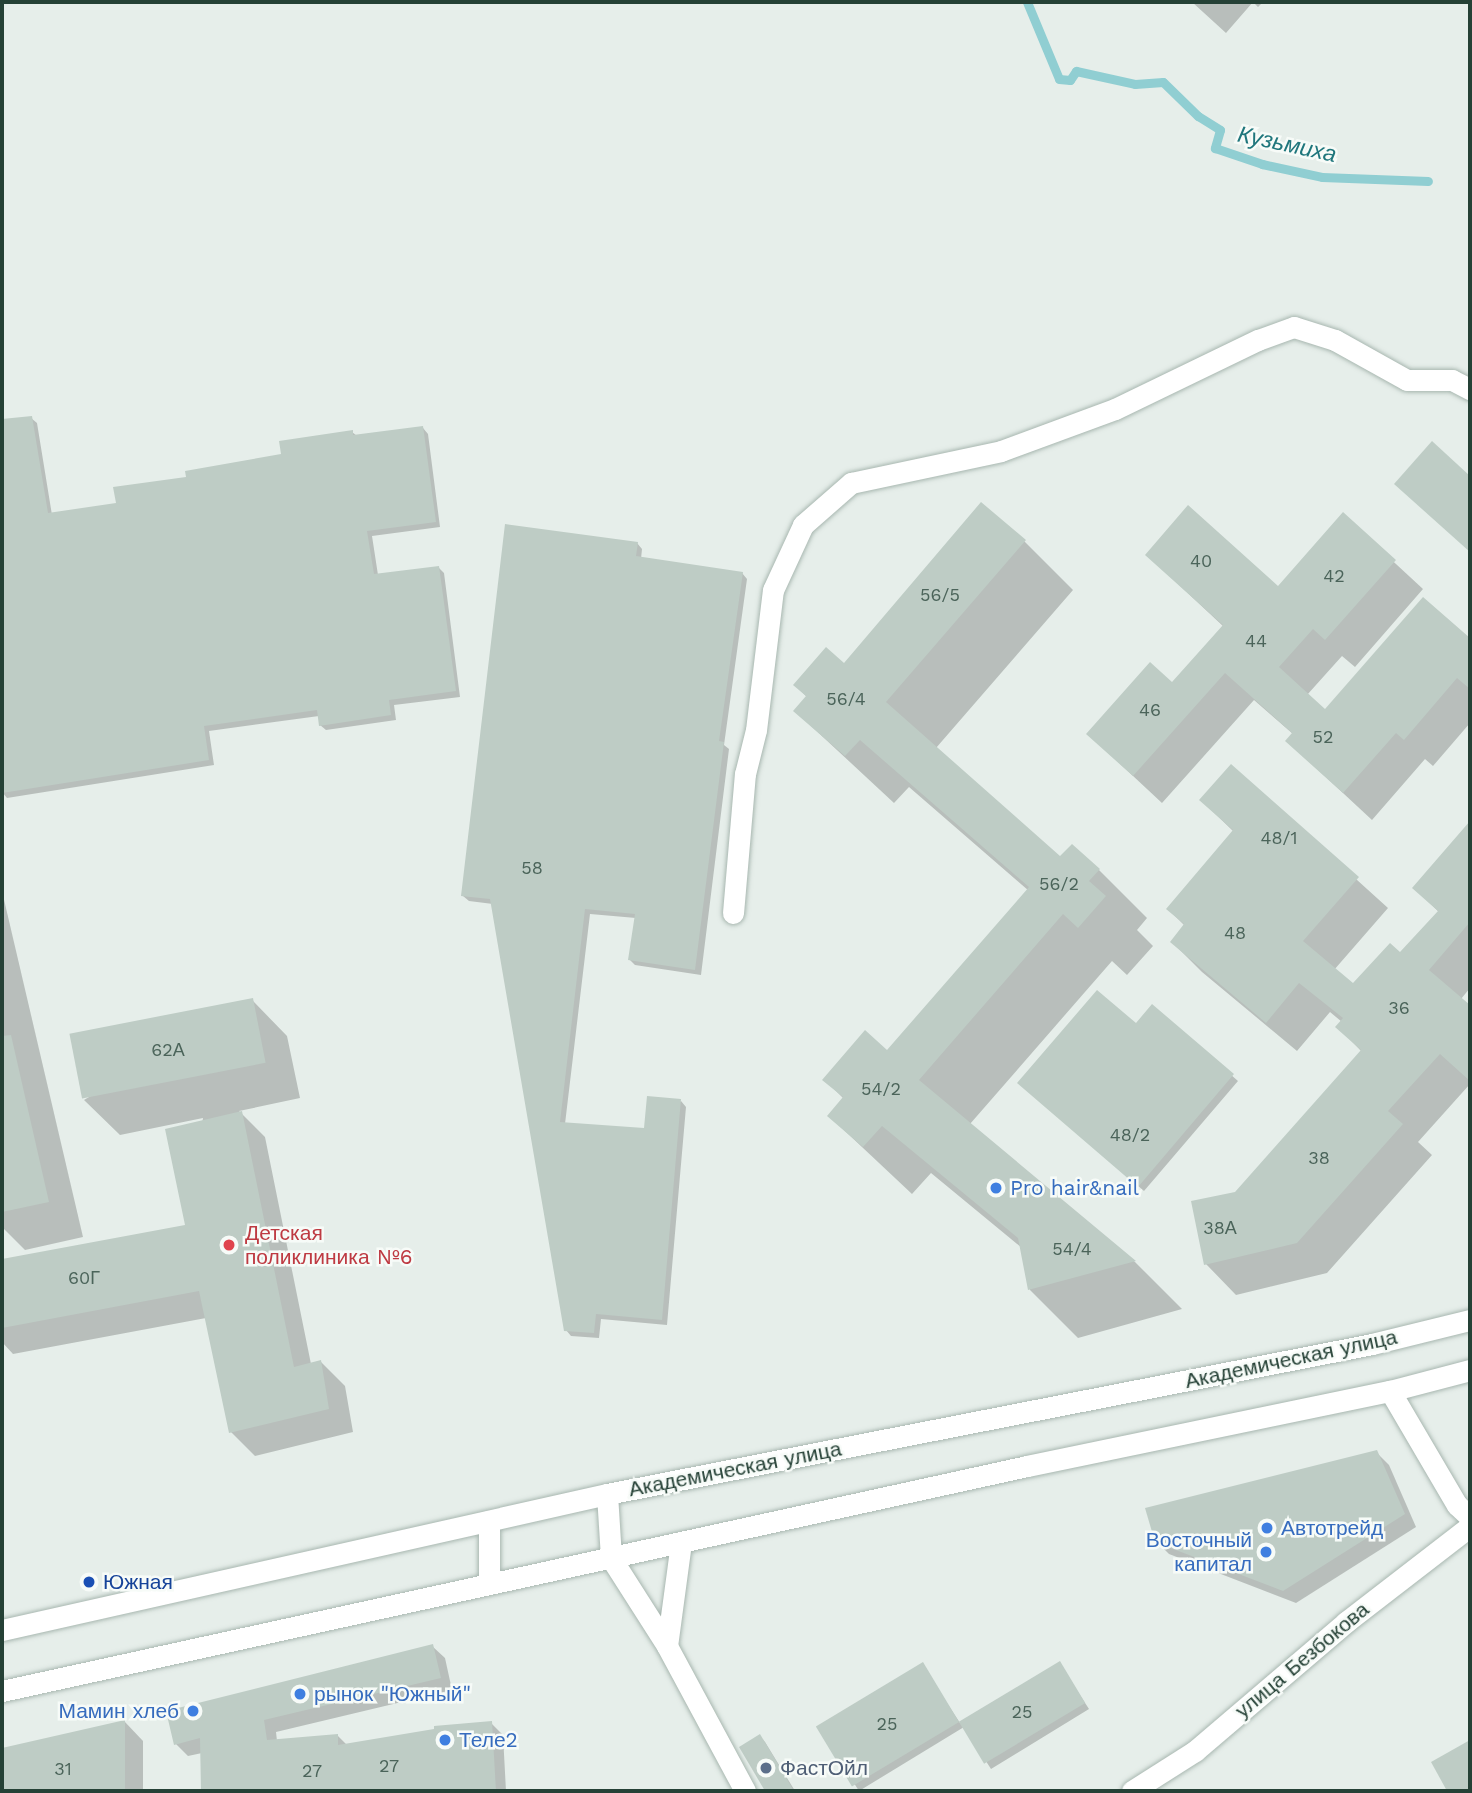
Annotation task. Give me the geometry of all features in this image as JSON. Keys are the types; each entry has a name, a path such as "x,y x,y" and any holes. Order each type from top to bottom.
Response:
{"main road":[{"path":"733,913 745,774 756,730 773,590 803,525 851,483 1001,452 1115,409 1258,340 1294,327 1335,340 1407,380 1452,380 1470,390"},
{"name":"Академическая улица","path":"2,1630 607,1494 1359,1346 1470,1320"},
{"path":"2,1691 681,1542 1390,1391 1470,1370"},
{"path":"1390,1391 1457,1505 1470,1517"},
{"path":"607,1494 611,1558 667,1646 745,1791"},
{"path":"489,1521 489,1584"},
{"name":"улица Безбокова","path":"1132,1791 1195,1751 1346,1622 1470,1525"},
{"path":"667,1646 681,1542"}],"building":[{"path":"32,416 48,513 116,503 113,487 186,477 185,471 281,454 279,441 353,430 353,435 423,426 436,522 367,531 374,574 439,566 456,691 389,700 391,715 319,726 317,710 204,726 209,760 2,793 2,419"},
{"path":"1432,441 1470,476 1470,552 1394,484"},
{"path":"981,502 1026,540 886,702 1060,856 1072,844 1100,869 1089,881 1106,896 1078,928 1063,914 919,1080 1136,1261 1028,1290 1018,1238 882,1126 863,1147 827,1116 843,1097 822,1080 865,1030 887,1050 1029,887 860,740 845,756 793,711 806,696 793,685 826,647 844,663"},
{"path":"1188,505 1278,586 1343,512 1396,560 1325,640 1313,629 1279,667 1325,709 1423,597 1470,638 1470,689 1457,678 1404,740 1396,733 1343,793 1285,741 1292,733 1225,673 1133,776 1086,734 1150,662 1172,682 1223,625 1145,555"},
{"path":"505,524 638,542 636,556 743,572 719,741 724,742 695,970 628,960 635,914 585,909 560,1122 644,1128 647,1096 681,1099 662,1320 596,1314 594,1333 564,1331 490,899 461,896"},
{"path":"1231,764 1359,877 1303,941 1353,983 1390,943 1400,952 1438,911 1412,888 1470,821 1470,922 1429,970 1470,1005 1470,1081 1440,1054 1388,1111 1403,1124 1297,1243 1204,1265 1191,1201 1235,1192 1361,1050 1335,1027 1343,1018 1299,983 1266,1023 1170,942 1184,924 1166,909 1233,830 1199,800"},
{"path":"1097,990 1136,1023 1152,1004 1234,1074 1138,1187 1017,1083"},
{"path":"253,998 266,1063 82,1098 69,1034"},
{"path":"11,1035 49,1202 2,1212 2,1036"},
{"name":"Детская поликлиника №6","path":"242,1111 294,1367 321,1360 329,1409 229,1433 199,1291 2,1328 2,1259 185,1225 165,1129"},
{"name":"Автотрейд","path":"1377,1450 1405,1514 1283,1591 1155,1542 1145,1508"},
{"path":"433,1644 441,1678 264,1720 267,1740 338,1734 338,1745 434,1729 434,1726 492,1721 496,1791 201,1791 200,1738 174,1745 166,1711"},
{"path":"1060,1661 1085,1703 984,1764 959,1722"},
{"path":"923,1662 959,1722 852,1786 816,1726"},
{"path":"125,1720 125,1791 2,1791 2,1748"},
{"name":"ФастОйл","path":"760,1734 794,1791 765,1791 739,1747"},
{"path":"1470,1740 1470,1791 1447,1791 1431,1762"}],"waterway":[{"name":"Кузьмиха","path":"1027,2 1059,79 1070,80 1076,71 1135,84 1163,82 1198,116 1220,130 1215,148 1262,164 1322,177 1428,181"}],"place":[{"name":"Pro hair&nail","path":"996,1188"},
{"name":"Детская поликлиника №6","path":"229,1245"},
{"name":"Автотрейд","path":"1267,1528"},
{"name":"Восточный капитал","path":"1266,1552"},
{"name":"Южная","path":"89,1582"},
{"name":"рынок \"Южный\"","path":"300,1694"},
{"name":"Мамин хлеб","path":"193,1711"},
{"name":"Теле2","path":"445,1740"},
{"name":"ФастОйл","path":"766,1768"}]}
